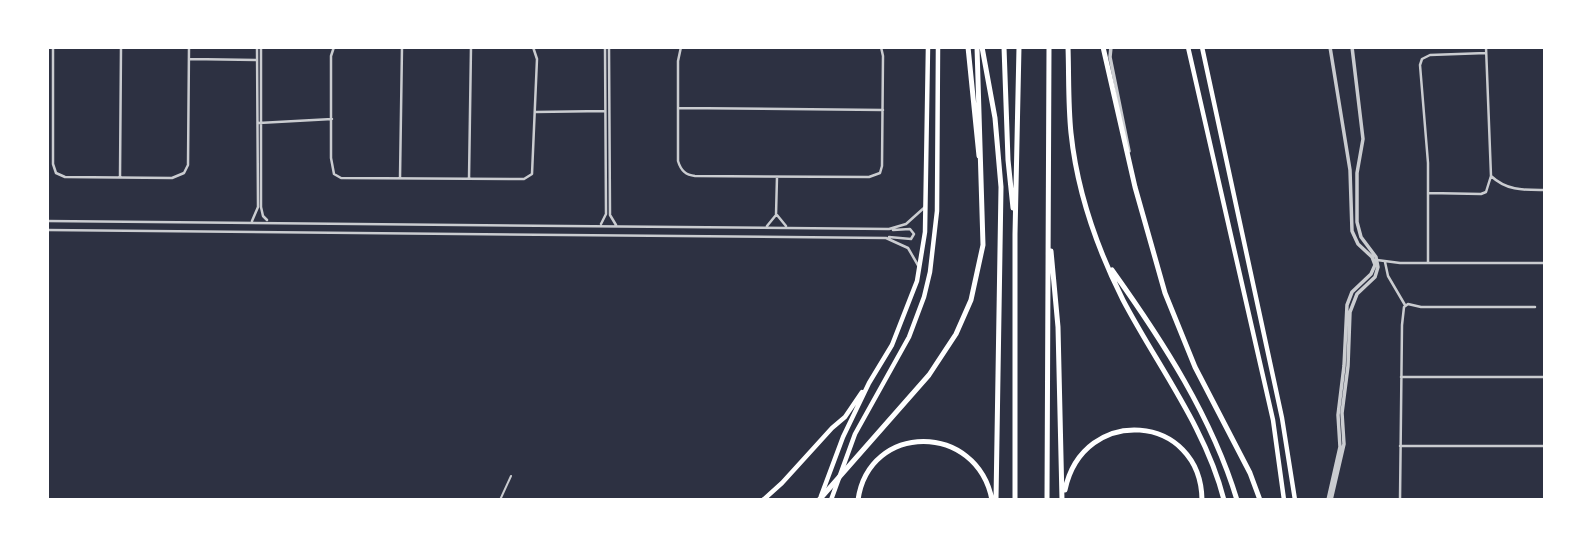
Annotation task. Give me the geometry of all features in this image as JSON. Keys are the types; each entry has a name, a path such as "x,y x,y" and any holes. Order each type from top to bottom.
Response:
{"highway":[{"path":"968,47 980,168"},
{"path":"819,500 905,404 943,355 971,300 983,245 979,47"},
{"path":"979,47 995,118 1001,187 994,500"},
{"path":"1004,47 1009,172 1016,220"},
{"path":"1016,500 1019,47"},
{"path":"1046,500 1049,47"},
{"path":"1068,47 1074,158 1085,206 1123,299 1206,451 1224,500"},
{"path":"1103,47 1155,260 1174,315 1195,367 1251,473 1261,500"},
{"path":"1049,238 1056,284 1062,500"},
{"path":"1105,258 1188,389 1219,450 1237,500"},
{"path":"1062,500 1070,474 1085,449 1105,435 1134,429 1159,434 1184,451 1199,478 1202,500"},
{"path":"858,500 866,477 880,458 896,447 924,440 943,443 969,456 987,481 994,500"}],"main road":[{"path":"819,500 843,437 869,383 900,329 920,270 927,204 928,47"},
{"path":"831,500 855,433 909,337 930,272 937,211 939,47"},
{"path":"1188,47 1273,420 1284,500"},
{"path":"1202,47 1282,418 1295,500"},
{"path":"1205,60 1208,47"},
{"path":"763,500 845,417 869,383"}],"street":[{"path":"53,47 54,170 65,177 172,178 180,176 188,161 190,47"},
{"path":"120,177 121,47"},
{"path":"251,221 258,207 259,47"},
{"path":"334,47 331,57 331,169 341,178 524,178 532,174 537,59 533,47"},
{"path":"400,178 402,47"},
{"path":"469,178 471,47"},
{"path":"600,225 606,214 607,47"},
{"path":"681,47 678,58 678,162 684,173 695,176 777,177 877,176 882,166 881,47"},
{"path":"1111,47 1110,57 1127,134 1130,164"},
{"path":"1330,47 1349,162 1352,232 1358,244 1375,260 1385,262 1545,263"},
{"path":"1329,500 1340,447 1338,415 1347,305 1371,274 1375,260 1361,237 1357,222 1359,162 1363,139 1352,47"},
{"path":"1429,194 1486,192 1491,176 1486,47"},
{"path":"1428,263 1429,194 1419,71 1421,62 1430,55 1486,53"},
{"path":"190,59 259,60"},
{"path":"678,108 883,110"},
{"path":"536,111 606,111"},
{"path":"606,111 610,215 616,225"},
{"path":"258,123 332,119"},
{"path":"258,123 261,210 265,219 271,221"},
{"path":"1349,162 1359,162"},
{"path":"1491,176 1502,185 1521,190 1545,190"},
{"path":"765,227 773,221 777,212 777,177"},
{"path":"884,229 906,224 927,204"},
{"path":"777,212 782,223 789,227"},
{"path":"47,219 910,229 914,234 911,239 47,230"},
{"path":"886,238 908,247 920,270"},
{"path":"1385,262 1388,276 1405,305 1402,325 1400,500"},
{"path":"1405,305 1535,307"},
{"path":"1401,377 1545,377"},
{"path":"1400,446 1545,446"}],"lane":[{"path":"500,500 511,476"}]}
